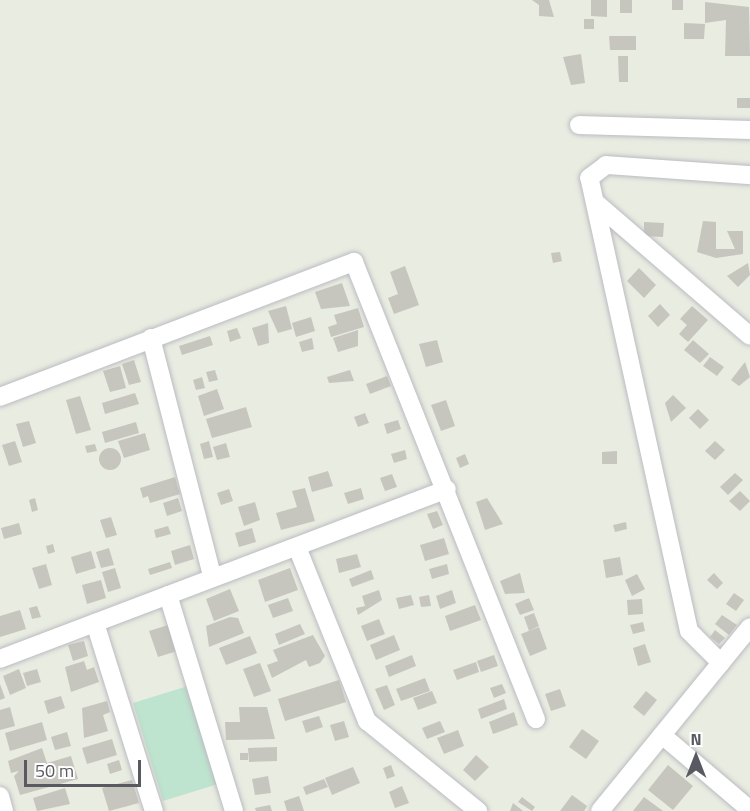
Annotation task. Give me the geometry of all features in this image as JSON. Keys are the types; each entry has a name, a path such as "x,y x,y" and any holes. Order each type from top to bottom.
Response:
{"street":[{"path":"579,125 750,130"},
{"path":"721,663 689,631 589,178 606,165 750,175"},
{"path":"596,203 750,336"},
{"path":"0,397 354,262 447,489 536,719"},
{"path":"151,338 212,576"},
{"path":"0,659 212,576 297,547 447,489"},
{"path":"297,547 367,721 478,811"},
{"path":"168,595 234,811"},
{"path":"95,623 154,811"},
{"path":"600,811 750,627"},
{"path":"662,735 750,810"},
{"path":"0,796 4,811"}],"green space":[{"path":"188,686 218,784 163,801 133,703"}],"building":[{"path":"532,0 549,0 554,17 539,16 539,5"},
{"path":"591,0 607,0 607,17 591,16"},
{"path":"620,0 632,0 632,13 620,13"},
{"path":"672,0 683,0 683,10 672,10"},
{"path":"705,2 749,7 750,56 725,56 726,20 705,23"},
{"path":"584,19 594,19 594,29 584,29"},
{"path":"684,23 705,24 704,39 684,39"},
{"path":"609,36 636,36 636,50 610,50"},
{"path":"581,54 585,83 571,85 563,57"},
{"path":"618,56 628,56 628,82 619,82"},
{"path":"737,98 750,98 750,108 737,108"},
{"path":"703,221 716,222 716,249 735,249 727,231 743,231 743,254 716,258 697,252"},
{"path":"644,222 664,223 663,237 644,236"},
{"path":"560,252 562,261 553,263 551,253"},
{"path":"748,263 750,275 738,287 727,276"},
{"path":"405,266 419,305 394,314 388,298 398,294 390,272"},
{"path":"639,268 656,285 644,298 627,281"},
{"path":"342,283 350,306 321,309 315,292"},
{"path":"660,304 670,315 658,327 648,316"},
{"path":"286,306 292,329 278,333 268,311"},
{"path":"692,306 708,320 688,342 679,334 687,325 680,319"},
{"path":"358,308 364,327 331,337 328,327 337,324 334,315"},
{"path":"311,317 315,331 296,337 292,323"},
{"path":"268,323 269,343 258,346 252,328"},
{"path":"237,328 241,338 230,342 227,331"},
{"path":"358,330 358,346 338,352 333,338"},
{"path":"210,336 213,345 182,355 179,346"},
{"path":"312,338 314,349 302,352 299,342"},
{"path":"437,340 443,362 426,367 419,344"},
{"path":"693,340 709,354 700,363 684,350"},
{"path":"710,357 724,367 717,376 703,366"},
{"path":"134,360 141,382 129,385 122,364"},
{"path":"745,362 750,377 739,386 731,380"},
{"path":"120,366 126,388 110,392 103,371"},
{"path":"215,370 218,380 209,382 206,372"},
{"path":"350,370 354,381 329,383 327,377"},
{"path":"387,376 391,386 370,394 366,384"},
{"path":"202,377 205,388 196,390 193,380"},
{"path":"217,389 224,409 204,416 198,396"},
{"path":"135,393 139,404 105,414 102,403"},
{"path":"673,395 686,408 671,422 665,403"},
{"path":"80,396 91,430 76,434 66,400"},
{"path":"446,400 455,426 441,431 431,405"},
{"path":"246,407 252,427 212,438 206,419"},
{"path":"698,409 709,420 700,429 689,418"},
{"path":"365,413 369,423 358,427 354,417"},
{"path":"398,420 401,429 387,434 384,424"},
{"path":"29,421 36,443 23,447 16,424"},
{"path":"136,422 139,433 105,443 102,432"},
{"path":"145,433 150,450 124,458 118,441"},
{"path":"15,441 22,462 9,466 2,445"},
{"path":"209,441 213,457 204,459 200,444"},
{"path":"715,441 725,450 715,460 705,451"},
{"path":"226,443 230,457 217,460 213,447"},
{"path":"95,444 97,451 87,453 85,446"},
{"path":"110,448 118,451 121,459 118,467 110,470 102,467 99,459 102,451"},
{"path":"405,450 407,459 394,463 391,454"},
{"path":"617,451 617,464 602,464 602,452"},
{"path":"465,454 469,464 460,468 456,458"},
{"path":"328,471 333,486 312,492 308,477"},
{"path":"735,473 743,480 728,495 720,487"},
{"path":"392,474 397,487 385,491 380,478"},
{"path":"175,477 180,494 150,503 148,496 143,498 140,488"},
{"path":"305,488 315,521 281,530 276,513 297,507 292,491"},
{"path":"361,488 364,499 348,504 344,493"},
{"path":"229,489 233,501 221,505 217,493"},
{"path":"740,491 750,501 740,511 729,501"},
{"path":"35,498 38,510 32,512 29,500"},
{"path":"178,498 182,511 167,516 163,503"},
{"path":"487,498 503,524 485,530 476,502"},
{"path":"255,502 260,520 244,526 238,507"},
{"path":"437,511 443,525 433,529 427,514"},
{"path":"111,517 117,535 106,538 100,520"},
{"path":"626,522 627,529 615,532 613,525"},
{"path":"19,523 22,534 4,539 1,528"},
{"path":"168,526 171,534 156,538 154,530"},
{"path":"252,528 256,542 239,547 235,533"},
{"path":"444,538 449,554 425,561 420,545"},
{"path":"53,544 55,552 48,554 46,546"},
{"path":"190,545 194,559 175,565 171,551"},
{"path":"109,548 114,565 101,568 96,552"},
{"path":"91,551 96,568 76,574 71,557"},
{"path":"357,554 361,567 339,573 336,559"},
{"path":"620,557 623,575 606,578 603,560"},
{"path":"170,562 172,568 150,575 148,569"},
{"path":"46,564 52,585 39,589 32,568"},
{"path":"447,564 449,574 432,579 429,569"},
{"path":"115,568 121,588 108,592 102,572"},
{"path":"290,568 298,590 265,602 258,580"},
{"path":"371,570 374,579 352,587 349,579"},
{"path":"520,573 525,593 505,594 500,581"},
{"path":"714,573 723,583 717,589 707,580"},
{"path":"637,574 645,589 632,596 625,580"},
{"path":"101,580 106,598 87,604 82,585"},
{"path":"230,589 239,611 214,621 206,599"},
{"path":"379,590 382,600 358,615 356,608 365,606 362,596"},
{"path":"452,590 456,603 440,609 436,596"},
{"path":"734,593 744,600 736,611 726,604"},
{"path":"411,595 414,605 399,609 396,598"},
{"path":"429,595 431,606 421,607 419,597"},
{"path":"288,598 293,611 273,618 268,605"},
{"path":"529,598 534,610 520,615 515,604"},
{"path":"642,599 643,614 628,615 627,600"},
{"path":"475,605 481,620 450,631 445,616"},
{"path":"37,606 41,617 32,619 29,608"},
{"path":"20,610 26,629 0,637 0,616"},
{"path":"534,613 539,626 529,631 524,617"},
{"path":"722,615 737,625 729,635 715,624"},
{"path":"230,617 238,618 244,633 209,647 206,626"},
{"path":"379,619 385,634 367,641 361,626"},
{"path":"643,622 645,631 633,634 630,625"},
{"path":"300,624 305,634 279,645 275,634"},
{"path":"168,625 177,651 158,657 149,631"},
{"path":"539,627 547,649 530,656 521,634"},
{"path":"715,630 725,638 719,644 710,637"},
{"path":"313,635 325,656 320,663 309,667 306,660 272,678 267,665 278,661 273,650"},
{"path":"394,635 400,650 376,660 370,645"},
{"path":"250,636 257,653 226,665 219,648"},
{"path":"84,641 88,656 73,661 68,645"},
{"path":"645,644 651,662 638,666 633,648"},
{"path":"412,655 416,666 389,677 385,666"},
{"path":"494,655 498,666 481,672 477,661"},
{"path":"84,661 87,670 94,667 99,682 71,692 65,667"},
{"path":"476,662 479,672 457,680 453,670"},
{"path":"260,663 271,691 254,697 243,669"},
{"path":"19,669 26,688 10,695 3,676"},
{"path":"37,669 41,682 27,686 23,673"},
{"path":"425,678 430,691 401,701 396,689"},
{"path":"339,680 346,702 285,721 278,699"},
{"path":"0,684 5,698 0,700"},
{"path":"502,684 506,693 494,698 490,688"},
{"path":"387,685 395,705 384,710 375,689"},
{"path":"560,689 566,706 551,711 545,694"},
{"path":"432,691 437,703 418,710 413,698"},
{"path":"646,691 657,700 644,716 633,707"},
{"path":"61,696 65,708 48,714 44,701"},
{"path":"504,699 507,709 481,719 478,709"},
{"path":"107,701 110,712 103,715 108,731 84,738 82,708"},
{"path":"10,707 15,726 0,730 0,710"},
{"path":"239,707 267,707 275,739 226,740 225,722 240,722"},
{"path":"514,712 518,725 493,734 489,722"},
{"path":"319,716 323,727 306,733 302,721"},
{"path":"344,721 349,737 335,741 330,725"},
{"path":"440,721 445,732 427,739 422,728"},
{"path":"42,722 47,740 10,751 5,733"},
{"path":"582,729 599,741 586,759 569,747"},
{"path":"458,730 464,746 444,754 437,738"},
{"path":"67,732 71,746 55,750 51,737"},
{"path":"112,739 117,755 87,764 82,748"},
{"path":"277,747 277,761 249,762 248,748"},
{"path":"42,748 47,763 71,756 78,779 20,795 14,776 19,771 11,773 8,761"},
{"path":"240,753 248,753 248,760 240,760"},
{"path":"476,755 489,767 475,781 463,770"},
{"path":"119,760 122,770 110,774 107,764"},
{"path":"391,765 395,776 387,779 383,768"},
{"path":"668,765 693,786 673,810 648,790"},
{"path":"353,767 360,783 332,795 325,778"},
{"path":"268,776 271,793 255,795 252,779"},
{"path":"324,779 328,787 306,795 303,787"},
{"path":"132,780 139,803 109,811 102,788"},
{"path":"402,786 409,803 395,808 389,792"},
{"path":"65,788 70,804 37,811 33,798"},
{"path":"572,795 587,806 584,811 560,811"},
{"path":"299,796 304,811 287,811 284,801"},
{"path":"522,797 535,807 532,811 518,802"},
{"path":"644,797 663,811 633,811"},
{"path":"513,803 523,811 510,811"},
{"path":"270,805 272,811 256,811 255,808"}]}
